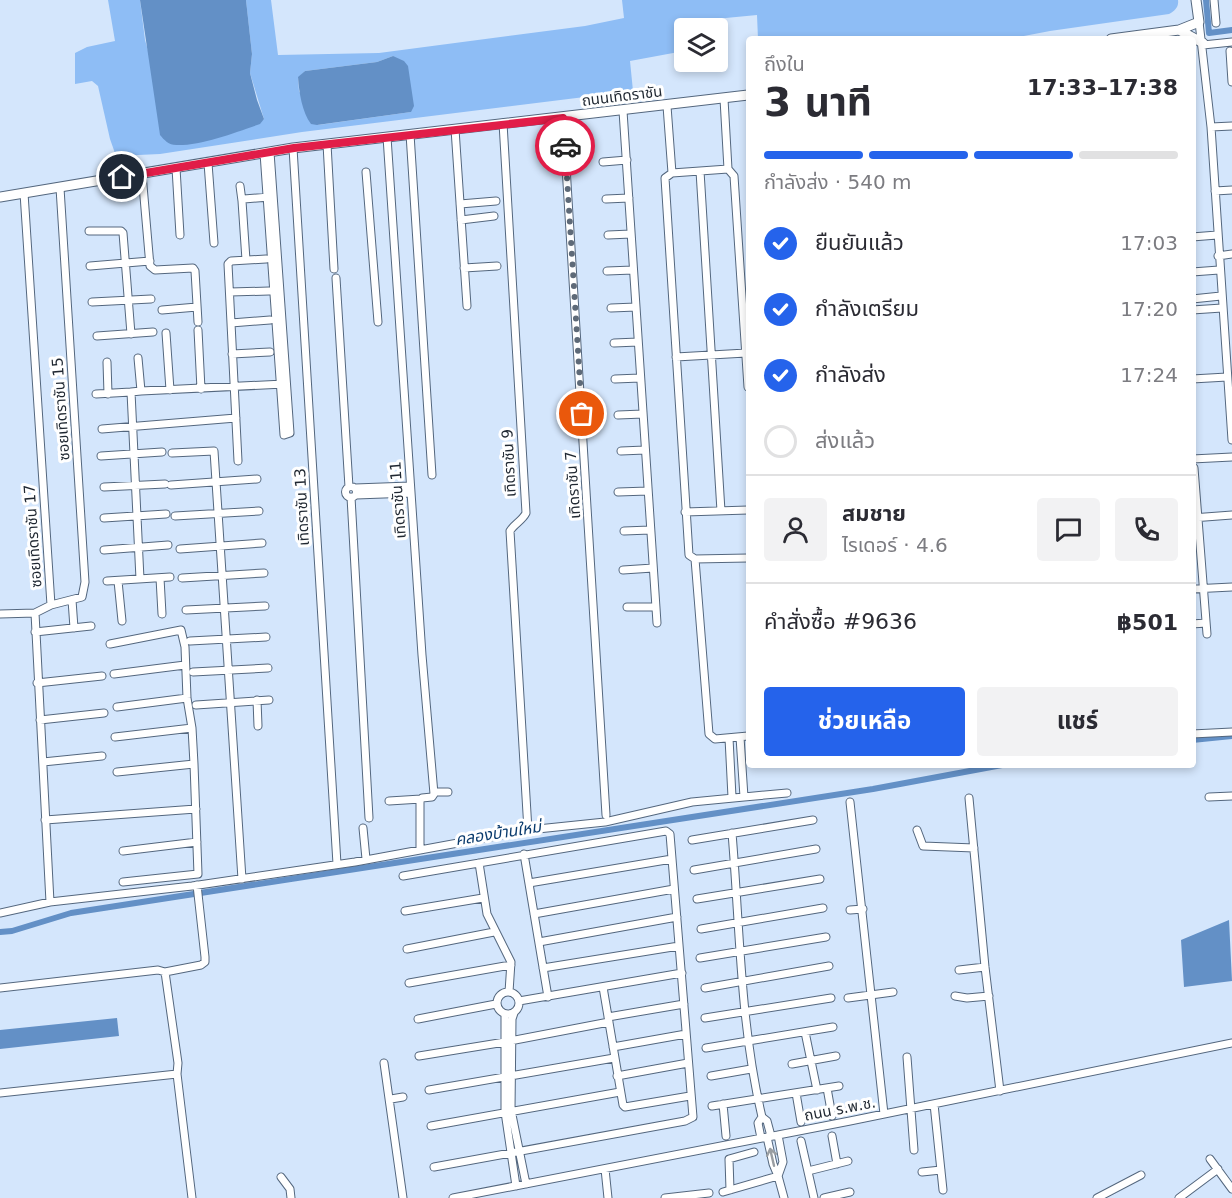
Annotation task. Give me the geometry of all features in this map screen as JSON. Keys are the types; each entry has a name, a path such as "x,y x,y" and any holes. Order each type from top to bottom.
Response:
{"street":[{"path":"1196,0 1211,127 1222,308 1228,334 1227,377 1232,440"},
{"path":"1214,0 1216,23"},
{"path":"1138,36 1179,30 1199,22"},
{"path":"1179,30 1189,36"},
{"path":"1196,40 1203,44 1232,42"},
{"path":"1230,51 1232,82"},
{"name":"ถนนเทิดราชัน","path":"0,197 294,148 746,95"},
{"path":"676,357 746,353 734,176 728,169 724,99"},
{"path":"667,106 672,173"},
{"path":"624,111 657,623"},
{"name":"เทิดราชัน 7","path":"563,118 606,815"},
{"name":"เทิดราชัน 9","path":"503,123 526,513 510,531 528,830"},
{"path":"1211,127 1232,126"},
{"path":"454,129 467,306"},
{"path":"410,134 432,475"},
{"name":"เทิดราชัน 11","path":"387,137 434,792"},
{"path":"327,144 334,268"},
{"name":"เทิดราชัน 13","path":"294,148 337,864"},
{"path":"267,153 283,384 284,434 289,435 283,384"},
{"path":"603,162 627,160"},
{"path":"208,163 214,243"},
{"path":"176,168 180,235"},
{"path":"728,169 672,173 665,178 689,555 695,559 746,558"},
{"path":"700,171 721,511"},
{"path":"366,172 378,322"},
{"path":"142,174 150,266 155,270 193,267 195,271 201,389"},
{"path":"240,186 246,260"},
{"name":"ซอยเทิดราชัน 15","path":"60,188 85,582 82,597 72,600"},
{"path":"1215,191 1232,190"},
{"name":"ซอยเทิดราชัน 17","path":"24,193 51,605 35,613"},
{"path":"242,201 271,197"},
{"path":"606,199 629,198"},
{"path":"460,204 496,201"},
{"path":"461,220 494,216"},
{"path":"89,231 121,231 123,233 130,334"},
{"path":"608,235 631,234"},
{"path":"1196,237 1217,235"},
{"path":"1218,256 1232,254"},
{"path":"238,460 228,264 231,261 266,259"},
{"path":"90,266 150,261"},
{"path":"464,268 497,266"},
{"path":"607,271 633,270"},
{"path":"1196,272 1220,270"},
{"path":"336,278 353,492 369,818"},
{"path":"230,292 269,291"},
{"path":"1196,299 1221,296"},
{"path":"92,302 151,299"},
{"path":"611,308 636,306"},
{"path":"162,310 197,307"},
{"path":"1196,310 1222,308"},
{"path":"231,323 270,320"},
{"path":"97,336 153,332"},
{"path":"166,333 170,390"},
{"path":"614,343 638,342"},
{"path":"232,354 270,352"},
{"path":"138,358 141,391"},
{"path":"107,362 108,394"},
{"path":"1196,379 1227,377"},
{"path":"615,379 640,378"},
{"path":"96,394 283,384"},
{"path":"131,392 140,579"},
{"path":"618,415 643,414"},
{"path":"102,429 236,418"},
{"path":"621,451 645,450"},
{"path":"172,453 214,451 242,879"},
{"path":"101,456 162,452"},
{"path":"1196,459 1232,457"},
{"path":"104,487 257,479"},
{"path":"353,492 411,490"},
{"path":"618,492 648,491"},
{"path":"685,512 746,510"},
{"path":"175,516 259,511"},
{"path":"104,518 166,514"},
{"path":"1196,518 1232,515"},
{"path":"1196,524 1201,553 1207,634"},
{"path":"624,531 650,530"},
{"path":"180,549 262,543"},
{"path":"104,550 168,545"},
{"path":"1196,553 1201,553"},
{"path":"695,559 709,734 715,739 744,737 744,797"},
{"path":"623,570 653,568"},
{"path":"182,578 264,573"},
{"path":"106,581 170,577"},
{"path":"160,578 162,614"},
{"path":"118,581 122,621"},
{"path":"1196,589 1232,587"},
{"path":"51,605 72,600 75,628"},
{"path":"186,610 265,606"},
{"path":"627,607 656,607"},
{"path":"0,614 35,613 37,682 51,902"},
{"path":"1196,624 1206,623"},
{"path":"35,632 91,626"},
{"path":"110,645 181,630 185,647 187,699 192,728 194,764 198,874 123,882"},
{"path":"190,641 266,637"},
{"path":"114,674 185,664"},
{"path":"193,672 268,668"},
{"path":"37,682 102,676"},
{"path":"117,706 187,699"},
{"path":"196,705 269,699"},
{"path":"257,700 258,726"},
{"path":"40,720 104,713"},
{"path":"115,737 192,728"},
{"path":"1196,734 1232,732"},
{"path":"729,738 732,797"},
{"path":"43,762 102,756"},
{"path":"117,772 194,764"},
{"path":"389,801 421,799 432,797 434,792 448,792"},
{"path":"0,913 51,902 197,888 528,830 605,822 692,802 787,793"},
{"path":"1209,797 1232,796"},
{"path":"969,798 985,967 1000,1091"},
{"path":"420,850 421,799"},
{"path":"850,802 884,1114"},
{"path":"45,820 196,808"},
{"path":"692,840 813,820"},
{"path":"363,828 366,859"},
{"path":"917,830 923,846 974,848"},
{"path":"403,876 666,831 670,834 693,1117 690,1120 434,1167"},
{"path":"732,833 737,922 751,1069 762,1118 767,1121 769,1137 783,1162 778,1176 784,1198"},
{"path":"123,851 197,843"},
{"path":"694,870 816,849"},
{"path":"524,854 548,997"},
{"path":"529,883 672,859"},
{"path":"479,863 487,914 494,932 507,952 511,965 509,992"},
{"path":"697,899 820,879"},
{"path":"0,988 158,970 165,972 201,965 205,962 197,888"},
{"path":"534,914 674,889"},
{"path":"405,911 483,898"},
{"path":"701,929 823,908"},
{"path":"850,910 863,909"},
{"path":"539,942 677,917"},
{"path":"407,949 494,932"},
{"path":"700,958 826,937"},
{"path":"543,968 679,946"},
{"path":"409,983 511,965"},
{"path":"705,988 828,966"},
{"path":"959,970 985,967"},
{"path":"165,972 178,1063 177,1074 192,1198"},
{"path":"519,1001 682,974"},
{"path":"603,987 617,1076 625,1107 690,1096"},
{"path":"508,1041 519,1001 516,995 509,992 500,995 496,1004 499,1011 505,1014 514,1013"},
{"path":"848,998 893,992"},
{"path":"955,996 967,999 989,996"},
{"path":"705,1018 831,998"},
{"path":"418,1019 496,1004"},
{"path":"419,1056 508,1041 684,1004"},
{"path":"505,1014 508,1041 510,1153 516,1186"},
{"path":"706,1048 833,1027"},
{"path":"805,1032 817,1090"},
{"path":"612,1047 686,1034"},
{"name":"ถนน ร.พ.ช.","path":"453,1198 911,1109 1232,1043"},
{"path":"792,1064 836,1056"},
{"path":"907,1057 914,1150"},
{"path":"429,1090 614,1058"},
{"path":"384,1063 391,1099 403,1198"},
{"path":"617,1076 688,1063"},
{"path":"711,1076 751,1069"},
{"path":"0,1093 177,1074"},
{"path":"712,1106 839,1086"},
{"path":"827,1088 832,1116"},
{"path":"431,1126 620,1092"},
{"path":"796,1093 801,1122"},
{"path":"391,1099 403,1097"},
{"path":"723,1104 726,1136"},
{"path":"934,1104 943,1190"},
{"path":"508,1111 526,1184"},
{"path":"832,1136 837,1164"},
{"path":"801,1142 814,1198"},
{"path":"754,1152 729,1159 726,1191 778,1176"},
{"path":"1210,1159 1231,1187"},
{"path":"808,1171 848,1161"},
{"path":"605,1169 608,1198"},
{"path":"1183,1197 1218,1169"},
{"path":"922,1172 941,1170"},
{"path":"1097,1198 1141,1175"},
{"path":"281,1177 290,1189 291,1198"},
{"path":"824,1198 850,1192"},
{"path":"665,1198 709,1193"}],"shaded area":[{"path":"108,0 140,0 145,40 175,145 221,136 264,119 250,73 252,54 246,0 271,0 278,55 379,53 585,26 624,18 622,0 1178,0 1176,8 1169,14 1024,36 758,36 757,15 726,18 674,18 674,53 630,61 633,91 302,132 160,154 116,156 98,86 92,81 75,84 75,53 87,47 115,41","holes":["393,56 411,112 318,125 299,91 298,78 305,71 377,62"]},
{"path":"140,0 246,0 252,54 250,73 264,119 260,124 218,138 186,145 173,145 163,139 160,135"},
{"path":"393,56 404,61 408,66 414,106 411,112 311,124 303,108 298,83 298,77 305,71 377,62"},
{"path":"1229,920 1232,981 1184,987 1181,940"},
{"path":"117,1018 119,1036 0,1049 0,1030"}],"waterway":[{"path":"1206,0 1209,33 1232,30"},
{"name":"คลองบ้านใหม่","path":"1196,740 1232,736"},
{"name":"คลองบ้านใหม่","path":"0,932 12,931 71,913 873,789 986,768"}],"way so far":[{"path":"565,146 582,414"}],"route":[{"path":"122,177 294,148 563,118 565,146"}]}
